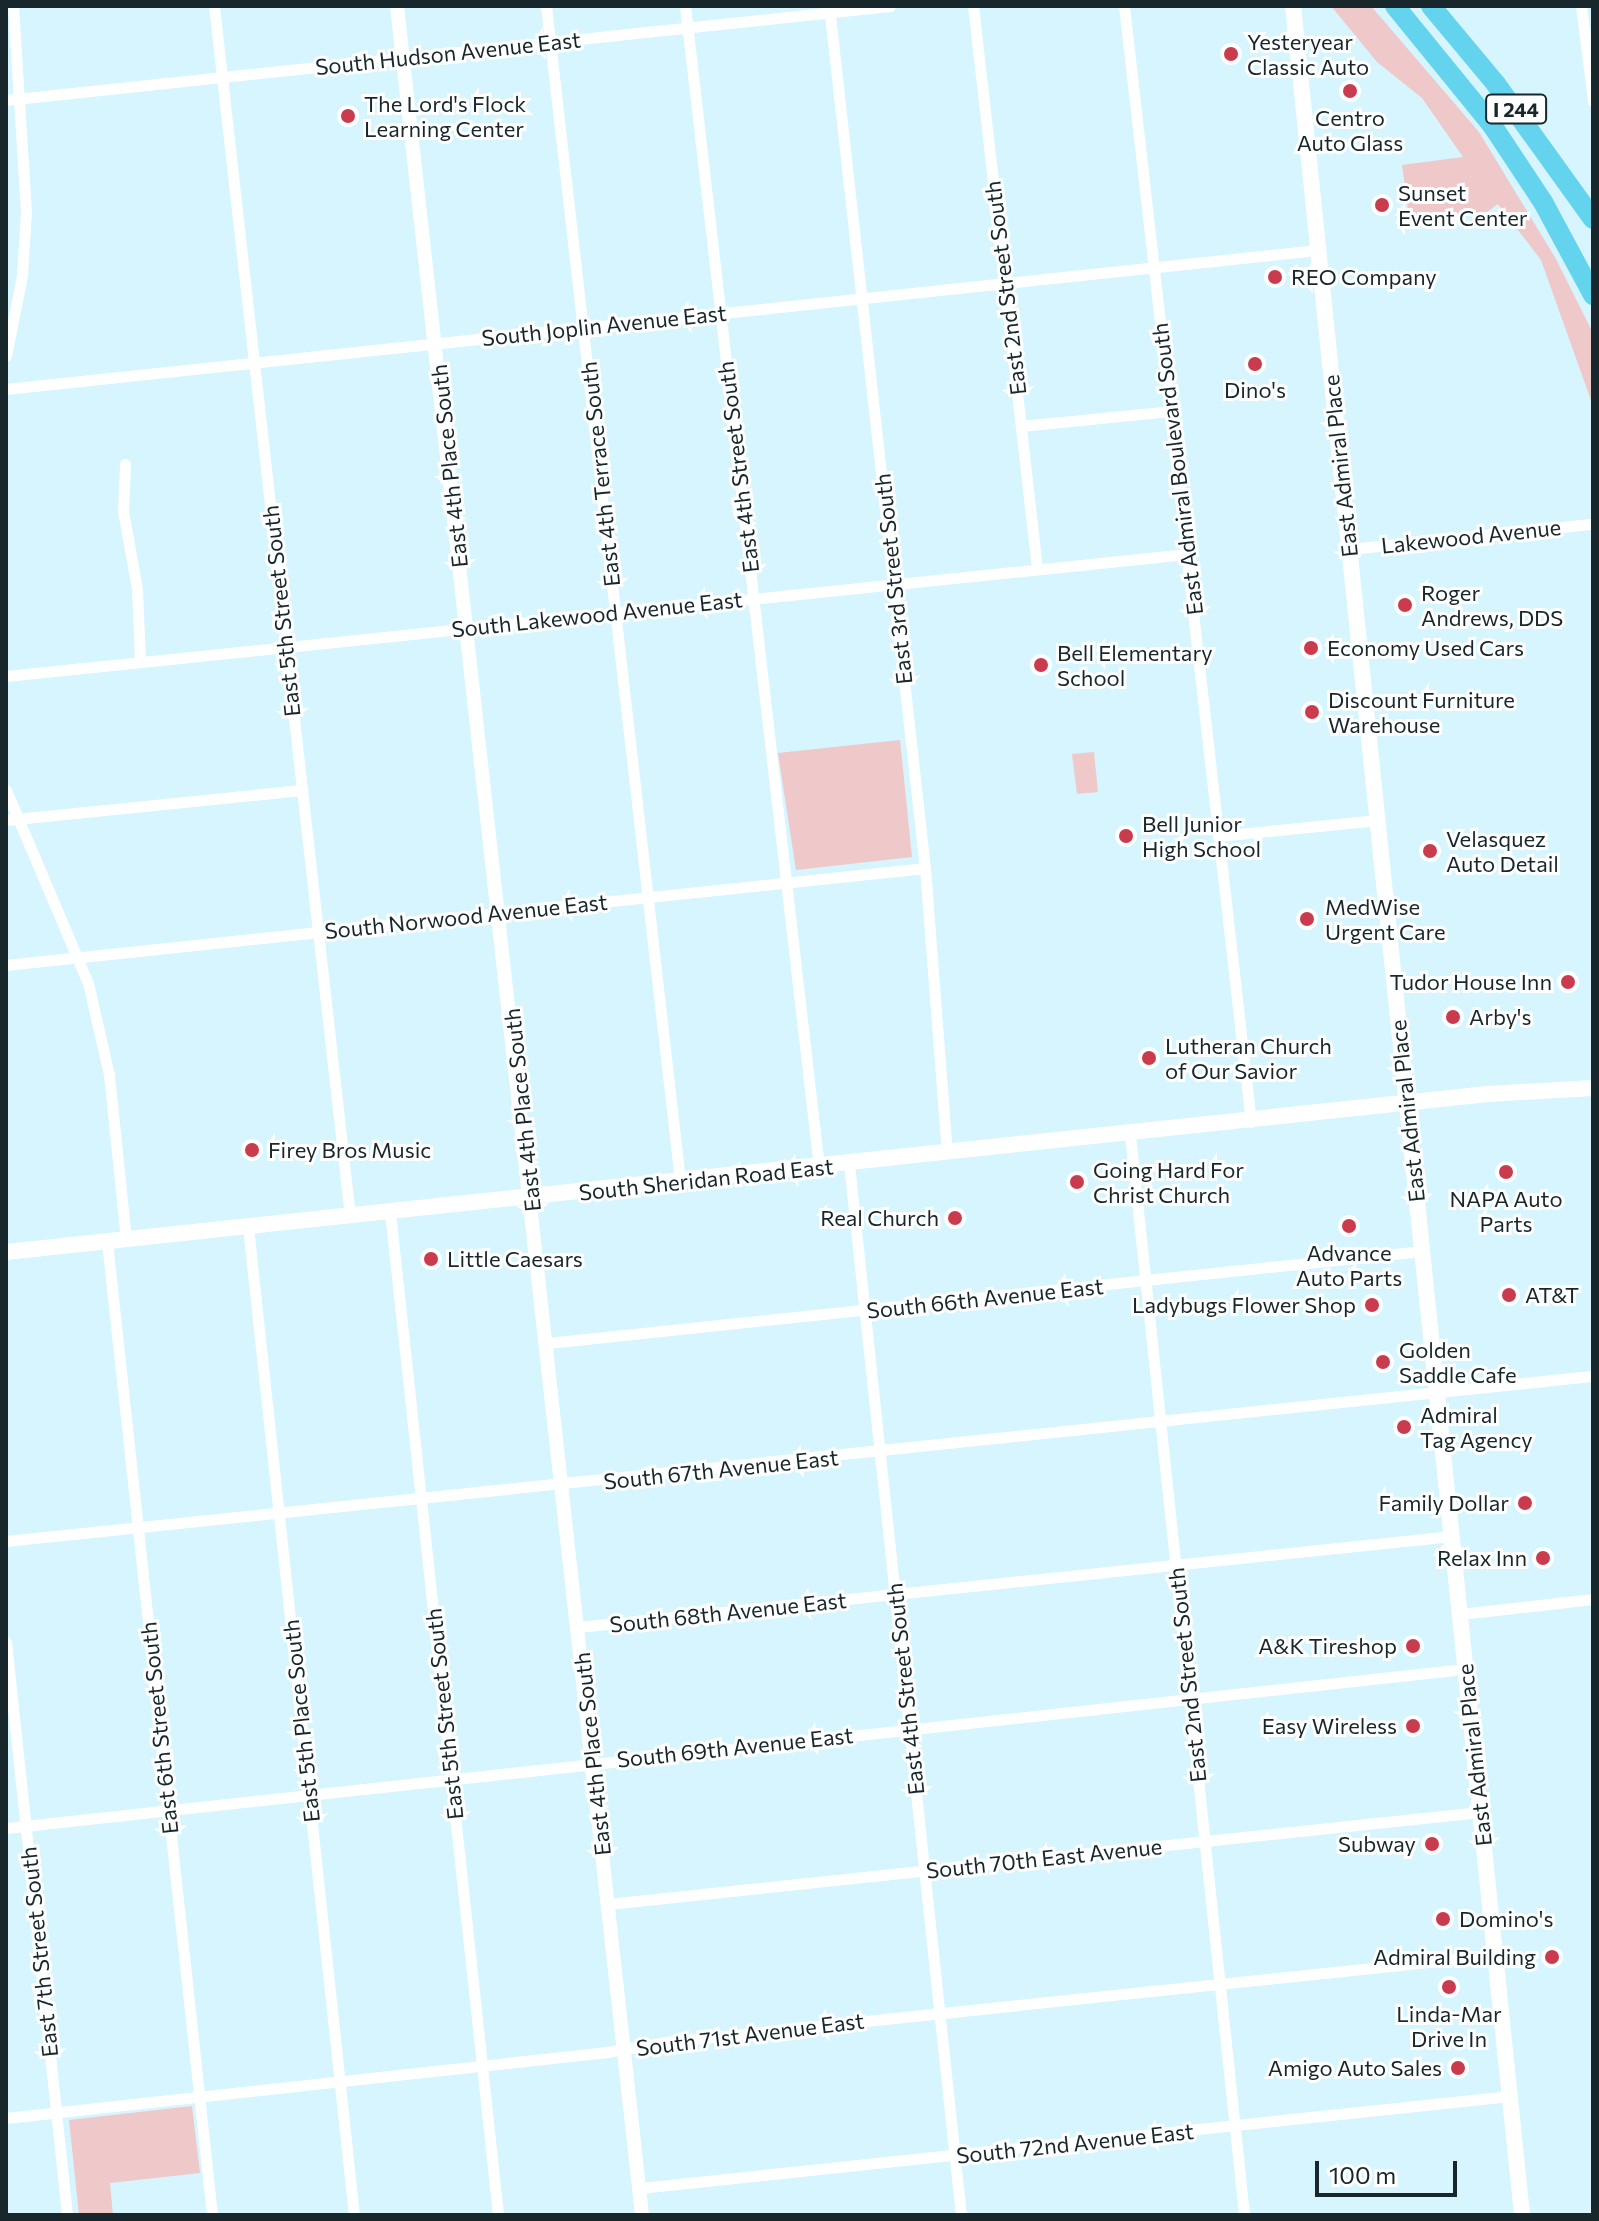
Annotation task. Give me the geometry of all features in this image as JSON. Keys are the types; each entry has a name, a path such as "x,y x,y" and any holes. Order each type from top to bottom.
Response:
{"highway":[{"name":"I 244","path":"1395,6 1492,125 1550,214 1593,295"},
{"name":"I 244","path":"1431,6 1505,95 1593,219"}],"main road":[{"name":"East Admiral Place","path":"1293,6 1522,2215"},
{"name":"South Sheridan Road East","path":"6,1252 1589,1087"}],"street":[{"path":"6,356 22,275 26,212 13,6"},
{"name":"East 5th Street South","path":"214,6 350,1216"},
{"name":"East 4th Place South","path":"397,6 548,1343 642,2215"},
{"name":"East 4th Terrace South","path":"546,6 680,1181"},
{"name":"East 4th Street South","path":"685,6 819,1167"},
{"name":"South Hudson Avenue East","path":"6,100 829,9 890,6"},
{"name":"East 2nd Street South","path":"973,6 1037,569"},
{"name":"East Admiral Boulevard South","path":"1124,6 1251,1122"},
{"path":"1581,6 1592,101"},
{"name":"East 3rd Street South","path":"829,9 925,868 947,1153"},
{"name":"South Joplin Avenue East","path":"6,389 1318,250"},
{"path":"1021,426 1170,411"},
{"path":"125,464 123,511 137,589 140,662"},
{"name":"Lakewood Avenue","path":"1349,549 1593,524"},
{"name":"South Lakewood Avenue East","path":"6,676 1187,554"},
{"path":"6,790 11,820 77,956 109,1075 126,1240"},
{"path":"11,820 301,790"},
{"path":"1218,836 1378,820"},
{"name":"South Norwood Avenue East","path":"6,965 925,868"},
{"name":"East 2nd Street South","path":"1130,1135 1244,2215"},
{"name":"East 4th Street South","path":"849,1164 961,2215"},
{"name":"East 5th Street South","path":"390,1212 498,2215"},
{"name":"East 5th Place South","path":"248,1227 354,2215"},
{"name":"East 6th Street South","path":"107,1242 212,2215"},
{"name":"South 66th Avenue East","path":"548,1343 1422,1251"},
{"name":"South 67th Avenue East","path":"6,1541 1160,1424 1593,1376"},
{"name":"South 68th Avenue East","path":"578,1627 1452,1536"},
{"path":"1460,1614 1593,1599"},
{"name":"East 7th Street South","path":"6,1642 67,2215"},
{"name":"South 69th Avenue East","path":"6,1828 1466,1669"},
{"name":"South 70th East Avenue","path":"608,1904 1480,1812"},
{"name":"South 71st Avenue East","path":"6,2118 940,2012 1495,1955"},
{"name":"South 72nd Avenue East","path":"640,2188 1510,2096"}],"shaded area":[{"path":"1331,6 1371,6 1479,132 1556,259 1592,331 1593,406 1541,260 1498,204 1487,212 1409,217 1402,165 1463,157 1422,98 1377,62"},
{"path":"900,740 912,857 796,870 778,753"},
{"path":"1094,752 1098,792 1077,794 1072,754"},
{"path":"192,2106 200,2173 110,2183 113,2215 79,2215 69,2120"}],"place":[{"name":"Yesteryear Classic Auto","path":"1231,54"},
{"name":"Centro Auto Glass","path":"1350,91"},
{"name":"The Lord's Flock Learning Center","path":"348,116"},
{"name":"Sunset Event Center","path":"1382,205"},
{"name":"REO Company","path":"1275,277"},
{"name":"Dino's","path":"1255,364"},
{"name":"Roger Andrews, DDS","path":"1405,605"},
{"name":"Economy Used Cars","path":"1311,648"},
{"name":"Bell Elementary School","path":"1041,665"},
{"name":"Discount Furniture Warehouse","path":"1312,712"},
{"name":"Bell Junior High School","path":"1126,836"},
{"name":"Velasquez Auto Detail","path":"1430,851"},
{"name":"MedWise Urgent Care","path":"1307,919"},
{"name":"Tudor House Inn","path":"1568,982"},
{"name":"Arby's","path":"1453,1017"},
{"name":"Lutheran Church of Our Savior","path":"1149,1058"},
{"name":"Firey Bros Music","path":"252,1150"},
{"name":"NAPA Auto Parts","path":"1506,1172"},
{"name":"Going Hard For Christ Church","path":"1077,1182"},
{"name":"Real Church","path":"955,1218"},
{"name":"Advance Auto Parts","path":"1349,1226"},
{"name":"Little Caesars","path":"431,1259"},
{"name":"AT&T","path":"1509,1295"},
{"name":"Ladybugs Flower Shop","path":"1372,1305"},
{"name":"Golden Saddle Cafe","path":"1383,1362"},
{"name":"Admiral Tag Agency","path":"1404,1427"},
{"name":"Family Dollar","path":"1525,1503"},
{"name":"Relax Inn","path":"1543,1558"},
{"name":"A&K Tireshop","path":"1413,1646"},
{"name":"Easy Wireless","path":"1413,1726"},
{"name":"Subway","path":"1432,1844"},
{"name":"Domino's","path":"1443,1919"},
{"name":"Admiral Building","path":"1552,1957"},
{"name":"Linda-Mar Drive In","path":"1449,1987"},
{"name":"Amigo Auto Sales","path":"1458,2068"}]}
